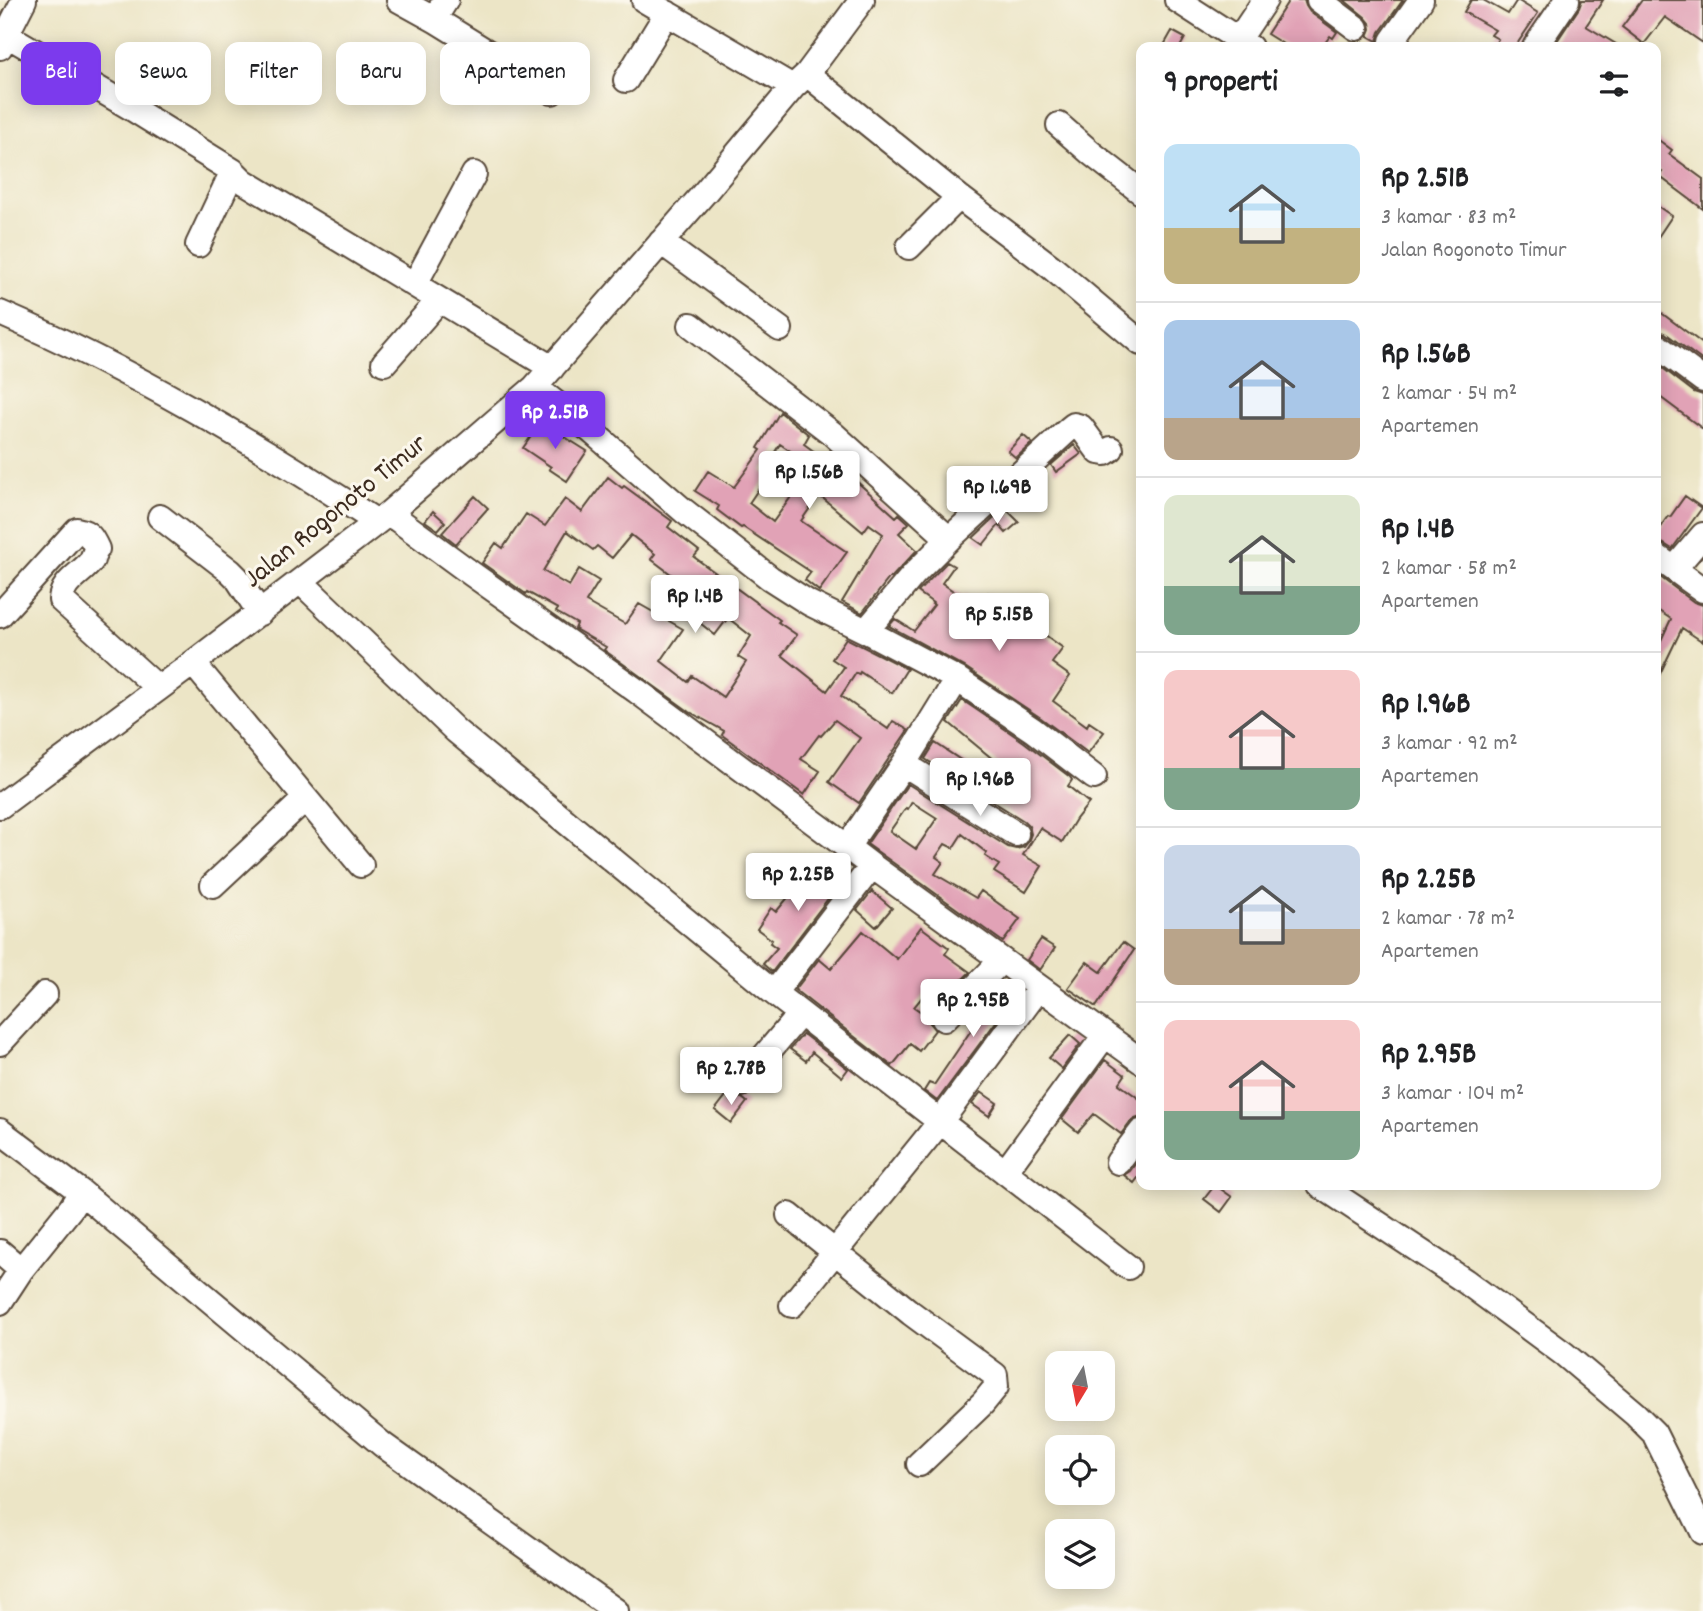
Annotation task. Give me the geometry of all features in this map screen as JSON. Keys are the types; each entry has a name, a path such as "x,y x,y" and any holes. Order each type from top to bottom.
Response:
{"street":[{"path":"24,0 2,38 133,109 353,249 552,368"},
{"path":"399,0 440,10 484,42"},
{"path":"644,0 800,80 1050,266 1136,339"},
{"name":"Jalan Rogonoto Timur","path":"0,806 383,518 535,387 800,80 862,0"},
{"path":"1177,0 1242,42"},
{"path":"1244,42 1265,0"},
{"path":"1319,0 1356,28"},
{"path":"1392,41 1421,0"},
{"path":"1538,42 1566,0"},
{"path":"626,80 667,13"},
{"path":"1059,125 1136,188"},
{"path":"198,245 233,171"},
{"path":"415,284 474,174"},
{"path":"909,247 960,197"},
{"path":"661,242 780,329"},
{"path":"384,363 439,300"},
{"path":"0,313 123,372 245,440 329,491 383,518 472,574 637,691 872,866 1136,1057"},
{"path":"691,325 834,434 948,539"},
{"path":"1661,349 1703,380"},
{"path":"535,387 590,430 684,511 770,578 809,603 957,679 1033,730 1094,777"},
{"path":"866,631 948,539 1074,425 1081,427 1099,452 1105,453 1111,449"},
{"path":"160,517 230,570 260,613"},
{"path":"0,615 78,530 87,532 93,538 97,549 92,559 65,587 61,600 158,688"},
{"path":"1703,535 1665,562 1703,590"},
{"path":"301,582 456,731 800,1014 1128,1267"},
{"path":"192,663 361,865"},
{"path":"848,848 957,679"},
{"path":"904,764 1016,834"},
{"path":"213,885 305,799"},
{"path":"774,993 872,866"},
{"path":"944,1019 1002,960"},
{"path":"792,1306 940,1122 1039,988"},
{"path":"0,1043 45,994"},
{"path":"741,1084 800,1014"},
{"path":"1005,1172 1105,1035"},
{"path":"0,1130 81,1192 383,1445 616,1611"},
{"path":"1118,1162 1136,1139"},
{"path":"1328,1190 1465,1280 1564,1354 1634,1414 1654,1433 1703,1532"},
{"path":"0,1302 81,1192"},
{"path":"789,1215 911,1313 995,1375 996,1387 983,1403 919,1464"},
{"path":"0,1252 21,1270"}],"building":[{"path":"1289,0 1304,0 1310,12 1337,32 1326,42 1280,42 1267,34"},
{"path":"1344,0 1403,0 1380,32 1377,41 1368,36 1370,23"},
{"path":"1471,0 1483,0 1508,14 1517,0 1538,13 1518,42 1496,42 1498,39 1491,35 1495,30 1464,12"},
{"path":"1582,0 1603,0 1586,26 1613,42 1556,42"},
{"path":"1642,0 1703,0 1703,43 1665,17 1646,42 1641,42 1622,27"},
{"path":"1172,31 1185,38 1183,42 1166,42"},
{"path":"1661,142 1672,150 1669,154 1703,179 1703,209 1661,178"},
{"path":"1661,208 1672,216 1661,232"},
{"path":"1661,313 1703,344 1703,361 1661,332"},
{"path":"1661,367 1694,392 1703,395 1703,429 1661,398"},
{"path":"780,412 809,435 804,444 854,479 896,517 899,514 909,523 899,533 917,550 890,577 862,613 842,602 883,534 869,524 863,532 819,495 801,521 847,552 819,591 805,580 811,572 741,528 717,510 719,506 695,491 708,471 734,487 761,450 758,448","holes":["780,444 811,465 773,522 749,503 768,475 763,471"]},
{"path":"541,422 587,451 567,481 523,448"},
{"path":"1023,435 1032,443 1016,458 1008,451"},
{"path":"1074,445 1081,454 1056,472 1051,465"},
{"path":"608,477 672,521 668,527 699,551 694,557 797,635 782,655 827,691 844,667 832,659 846,638 907,669 892,693 860,672 856,673 841,696 888,729 893,721 908,730 859,803 829,782 860,738 835,720 819,735 801,759 820,771 804,795 722,735 724,731 690,712 604,650 606,647 575,629 577,624 556,612 558,609 527,592 526,594 482,563 496,543 503,548 526,514 545,526 565,499 582,512","holes":["567,531 593,550 597,546 612,558 631,535 655,554 651,559 688,587 674,607 693,623 695,619 715,635 728,618 751,636 738,657 746,662 723,697 692,676 688,682 661,661 683,629 639,604 625,624 586,602 599,581 579,569 569,586 543,571"]},
{"path":"475,496 488,508 456,544 442,533"},
{"path":"1685,496 1702,508 1672,549 1661,543 1661,526 1668,516 1670,517"},
{"path":"1005,508 1019,522 1006,533 999,525 983,545 973,538"},
{"path":"433,511 445,522 438,530 425,521"},
{"path":"947,562 954,566 942,583 963,598 965,595 978,606 988,593 1063,648 1052,663 1070,676 1053,701 1087,726 1089,722 1104,732 1088,753 965,667 889,626 895,619 914,631 934,605 918,592"},
{"path":"1661,578 1694,602 1703,605 1703,642 1682,628 1661,672 1661,640 1671,619 1661,612"},
{"path":"962,700 1070,777 1072,780 1068,786 1089,803 1062,842 1040,828 1023,855 1042,866 1026,892 994,872 999,865 962,834 953,848 945,844 936,857 943,862 935,874 976,898 981,891 1020,919 1003,942 867,844 908,784 1008,847 1024,847 1028,842 1031,834 1024,821 925,759 935,743 1003,788 1012,775 948,722","holes":["912,802 937,818 916,849 890,831"]},
{"path":"827,862 846,875 772,972 763,964 777,948 770,943 772,940 757,929 771,908 776,912 795,889 802,895"},
{"path":"872,891 892,908 876,927 857,910"},
{"path":"921,927 949,948 945,954 970,972 945,996 931,986 914,1007 930,1018 930,1024 935,1030 919,1051 910,1044 892,1066 795,990 819,959 831,969 863,931 897,959"},
{"path":"1041,939 1055,948 1040,970 1027,960"},
{"path":"1123,942 1134,950 1096,1007 1068,988 1087,962 1101,972"},
{"path":"1000,983 1007,988 1004,992 1013,999 937,1101 924,1091 929,1083 934,1085 982,1014 976,1009"},
{"path":"803,1034 848,1069 842,1077 812,1052 806,1061 790,1049"},
{"path":"1070,1035 1080,1044 1062,1069 1049,1058"},
{"path":"1105,1060 1125,1075 1119,1084 1136,1096 1136,1119 1121,1134 1094,1114 1078,1132 1062,1119"},
{"path":"729,1092 747,1102 731,1123 715,1110"},
{"path":"981,1092 997,1103 989,1116 972,1104"},
{"path":"1136,1163 1134,1183 1124,1175"},
{"path":"1211,1190 1222,1190 1232,1197 1221,1212 1204,1199"}]}
